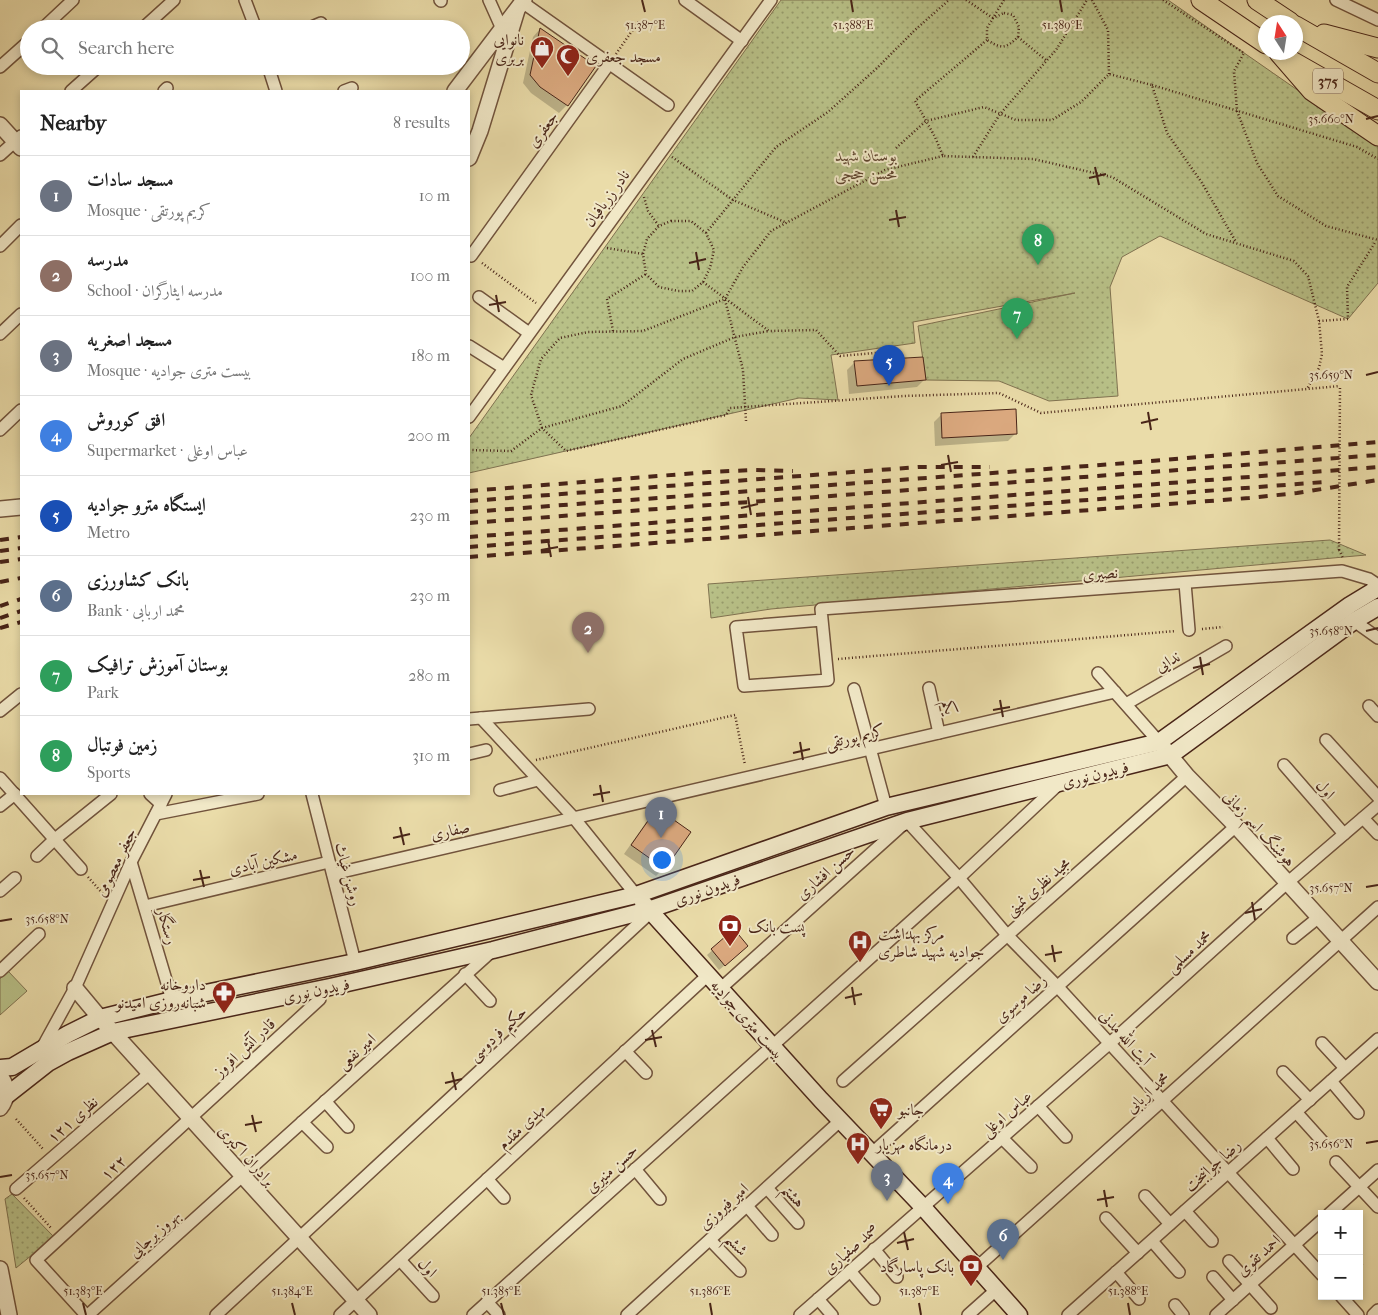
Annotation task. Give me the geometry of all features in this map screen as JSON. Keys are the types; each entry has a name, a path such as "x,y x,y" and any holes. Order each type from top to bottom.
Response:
{"main road":[{"path":"1201,0 1258,39"},
{"path":"1257,0 1280,15"},
{"path":"1303,28 1378,48"},
{"name":"375","path":"1303,30 1378,73"},
{"path":"1284,60 1312,92 1378,136"},
{"name":"375","path":"1290,60 1378,110"},
{"name":"فریدون نوری","path":"0,1068 12,1067 68,1034 100,1018 172,1000 355,962 636,895 886,807 1159,742 1378,586"},
{"name":"فریدون نوری","path":"3,1102 48,1063 112,1032 360,980 493,950 650,911 907,821 1171,755 1354,621 1378,607"},
{"name":"بیست متری جوادیه","path":"636,895 871,1154 922,1206 1019,1315"},
{"path":"355,962 360,980"},
{"path":"172,1000 176,1019"}],"street":[{"path":"52,20 73,0"},
{"path":"152,20 174,0"},
{"path":"245,0 253,20"},
{"path":"489,0 502,29"},
{"path":"685,0 742,41"},
{"name":"نادر زربافیان","path":"471,410 504,368 771,0"},
{"path":"1336,0 1378,20"},
{"path":"470,71 521,4"},
{"path":"521,4 668,104"},
{"path":"470,152 474,129 521,4"},
{"path":"0,67 20,49"},
{"name":"جعفری","path":"472,256 610,64"},
{"path":"72,90 89,75"},
{"path":"271,75 276,90"},
{"path":"456,90 467,75"},
{"path":"0,125 19,141 0,155"},
{"path":"0,246 20,226"},
{"path":"479,297 529,333"},
{"path":"2,332 20,315"},
{"path":"470,347 504,368"},
{"path":"0,430 20,411"},
{"path":"0,509 20,507"},
{"name":"نصیری","path":"827,660 828,680 744,686 736,627 822,614 1342,571 1369,580 1378,586"},
{"path":"1185,584 1189,630"},
{"path":"822,614 827,660"},
{"path":"1354,621 1378,638"},
{"name":"ندایی","path":"1126,704 1226,646"},
{"path":"1098,673 1159,742"},
{"name":"یکم","path":"929,688 939,733"},
{"path":"854,689 886,807"},
{"name":"کریم پورتقی","path":"574,818 1115,692"},
{"path":"0,711 20,695"},
{"path":"1369,706 1378,716"},
{"path":"470,719 589,709"},
{"name":"بیست متری جوادیه","path":"481,718 574,818 636,895"},
{"path":"1326,740 1378,797"},
{"name":"هوشنگ اسم زمانی","path":"1159,742 1187,776 1236,826 1378,982"},
{"path":"470,754 486,750"},
{"name":"اول","path":"1284,765 1344,834"},
{"name":"مجید نظری نمینی","path":"843,1081 1187,776"},
{"path":"0,778 16,790 81,869"},
{"path":"500,790 538,780"},
{"name":"حسن منیری","path":"473,1315 634,1168 959,878 1061,782"},
{"path":"0,806 16,790"},
{"path":"37,856 110,795"},
{"path":"151,795 161,804 244,795"},
{"name":"روشن غیاث","path":"312,795 355,962"},
{"name":"جعفر معصومی","path":"40,1052 75,988 131,862 161,804"},
{"name":"محمد مسلمی","path":"1110,1043 1287,882 1378,805"},
{"name":"صفاری","path":"333,874 574,818"},
{"path":"1363,818 1378,834"},
{"name":"آیت‌ الله مدنی","path":"907,821 959,878 1007,935 1110,1043 1318,1271"},
{"name":"حسن افشاری","path":"720,989 907,821"},
{"name":"رضا موسوی","path":"871,1154 1236,826"},
{"name":"رستگار","path":"131,862 172,1000"},
{"name":"مشکین آبادی","path":"145,906 330,862"},
{"path":"0,890 15,878"},
{"name":"محمد اربابی","path":"976,1268 1378,907"},
{"name":"حکیم فردوسی","path":"216,1315 650,911"},
{"path":"1293,938 1319,917"},
{"path":"0,971 38,934"},
{"name":"امیر نفعی","path":"242,1176 325,1101 367,1056 493,950"},
{"path":"465,974 490,1001"},
{"name":"مهدی مقدم","path":"340,1315 708,974"},
{"name":"برادران اکبری","path":"75,988 112,1032 368,1315"},
{"name":"قادر آتش افروز","path":"190,1118 320,999"},
{"name":"رضا جوانبخت","path":"1068,1315 1378,1039"},
{"name":"عباس اوغلی","path":"922,1206 1110,1043"},
{"path":"1322,1043 1345,1068"},
{"path":"625,1051 646,1073"},
{"path":"1283,1072 1310,1100"},
{"name":"نظری ۱۲۱","path":"16,1189 150,1073"},
{"path":"0,1076 6,1088 0,1121"},
{"path":"1331,1081 1358,1113"},
{"path":"325,1101 348,1127"},
{"path":"1038,1106 1066,1137"},
{"path":"1296,1112 1323,1142"},
{"name":"۱۲۲","path":"87,1315 36,1260 190,1118"},
{"name":"امیر فیروزی","path":"635,1312 746,1206 841,1120"},
{"path":"302,1122 327,1147"},
{"path":"1002,1138 1031,1168"},
{"path":"1267,1138 1293,1169"},
{"path":"1336,1162 1378,1207"},
{"path":"634,1168 660,1199"},
{"path":"1333,1210 1378,1170"},
{"name":"بهروز برجایی","path":"87,1315 242,1176"},
{"path":"487,1179 504,1198"},
{"name":"هشتم","path":"767,1188 798,1223"},
{"path":"1145,1196 1170,1224"},
{"path":"746,1206 772,1235"},
{"name":"صمد صفیاری","path":"800,1315 922,1206"},
{"path":"1185,1211 1212,1241"},
{"path":"1106,1218 1138,1253"},
{"name":"احمد تقوی","path":"1216,1315 1318,1224"},
{"name":"ششم","path":"710,1240 740,1271"},
{"path":"1152,1241 1180,1272"},
{"path":"874,1249 897,1277"},
{"name":"اول","path":"400,1260 433,1296"},
{"path":"1229,1261 1271,1308"},
{"path":"0,1269 9,1315"},
{"path":"850,1270 874,1299"},
{"path":"1116,1272 1139,1299"},
{"path":"1213,1277 1233,1300"},
{"path":"968,1315 996,1290"},
{"path":"818,1299 832,1315"},
{"path":"1345,1300 1358,1315"},
{"path":"487,1302 499,1315"},
{"path":"1175,1305 1183,1315"},
{"path":"1373,1315 1378,1310"}],"path":[{"path":"706,233 776,148 828,112 878,68 915,30 949,0"},
{"path":"966,0 993,18"},
{"path":"943,156 915,101 987,40 988,28 1004,0"},
{"path":"972,157 1000,114 1056,50 1087,0"},
{"path":"896,148 926,121 984,107 1016,120 1052,120 1080,102 1109,74 1108,30 1092,0"},
{"path":"1163,0 1244,53 1234,72 1237,111 1257,163 1278,196 1326,226 1377,240 1347,287 1348,319 1319,321"},
{"path":"987,40 999,46 1008,46 1018,37 1019,27 1013,15 1004,13 993,18"},
{"path":"610,64 639,21"},
{"path":"1018,37 1047,61"},
{"path":"1109,74 1152,85 1356,147 1378,159"},
{"path":"1152,85 1168,133 1202,183 1237,243"},
{"path":"662,150 733,200 787,222"},
{"path":"1307,388 1319,368 1322,354 1319,321 1308,276 1294,261 1206,234 1112,177 1032,159 943,156 885,170 770,231 743,266 725,299 643,331 588,332 560,338 541,359 531,395 542,428 566,451 726,415 730,408 904,396 999,393 1041,413 1340,386 1339,550"},
{"path":"640,182 648,211 659,226"},
{"path":"671,221 691,221 706,233 714,250 710,268 703,282 692,291 678,291 659,287 646,274 643,254 647,239 659,226 671,221"},
{"path":"593,245 643,254"},
{"path":"472,256 545,310"},
{"path":"614,331 607,299 646,274"},
{"path":"703,282 769,331"},
{"path":"725,299 743,370 746,421"},
{"path":"470,450 511,451 542,428 622,406 684,359 735,337 769,331 816,330 840,356 886,352"},
{"path":"827,660 1223,627"},
{"path":"522,763 735,716 747,778"},
{"path":"81,869 112,904"},
{"path":"16,1119 52,1158"},
{"path":"16,1189 60,1238"}],"green space":[{"name":"بوستان شهید محسن حججی","path":"781,0 1168,0 1378,146 1378,283 1348,319 1160,236 1122,257 1110,287 1118,396 1049,401 999,381 926,380 918,326 1075,293 913,322 915,343 831,355 838,400 799,398 470,473 470,437"},
{"path":"1330,540 1366,555 771,609 711,618 708,584"},
{"path":"8,971 27,991 0,1015 0,979"},
{"path":"12,1194 54,1237 16,1268 5,1199"}],"building":[{"name":"مسجد جعفری","path":"540,28 596,66 568,106 540,87 530,75"},
{"path":"923,357 926,380 857,386 854,361"},
{"path":"1016,409 1017,434 942,438 941,413"},
{"path":"657,808 691,832 665,869 631,845"},
{"name":"پست بانک","path":"734,929 748,946 725,966 711,949"}],"railway":[{"path":"470,512 1127,463 1378,442"},
{"path":"470,523 1378,455"},
{"path":"470,501 919,467 990,467"},
{"path":"470,537 1378,467"},
{"path":"470,491 709,472 793,471"},
{"path":"470,557 1249,498 1297,493 1378,480"},
{"path":"470,547 1324,482"},
{"path":"0,540 20,537"},
{"path":"0,551 20,548"},
{"path":"0,562 20,559"},
{"path":"0,582 20,578"},
{"path":"0,606 20,599"},
{"path":"0,618 20,611"},
{"path":"0,628 20,622"}],"place":[{"name":"نانوایی بربری","path":"542,69"},
{"name":"مسجد جعفری","path":"568,77"},
{"name":"زمین فوتبال","path":"1038,265"},
{"name":"بوستان آموزش ترافیک","path":"1017,339"},
{"name":"ایستگاه مترو جوادیه","path":"889,386"},
{"name":"مدرسه","path":"588,653"},
{"name":"مسجد سادات","path":"661,838"},
{"name":"پست بانک","path":"730,947"},
{"name":"مرکز بهداشت جوادیه شهید شاطری","path":"860,963"},
{"name":"داروخانه شبانه‌روزی امیدنو","path":"224,1014"},
{"name":"جانبو","path":"881,1130"},
{"name":"درمانگاه مهزیار","path":"858,1165"},
{"name":"مسجد اصغریه","path":"887,1201"},
{"name":"افق کوروش","path":"948,1204"},
{"name":"بانک کشاورزی","path":"1003,1260"},
{"name":"بانک پاسارگاد","path":"971,1287"}]}
